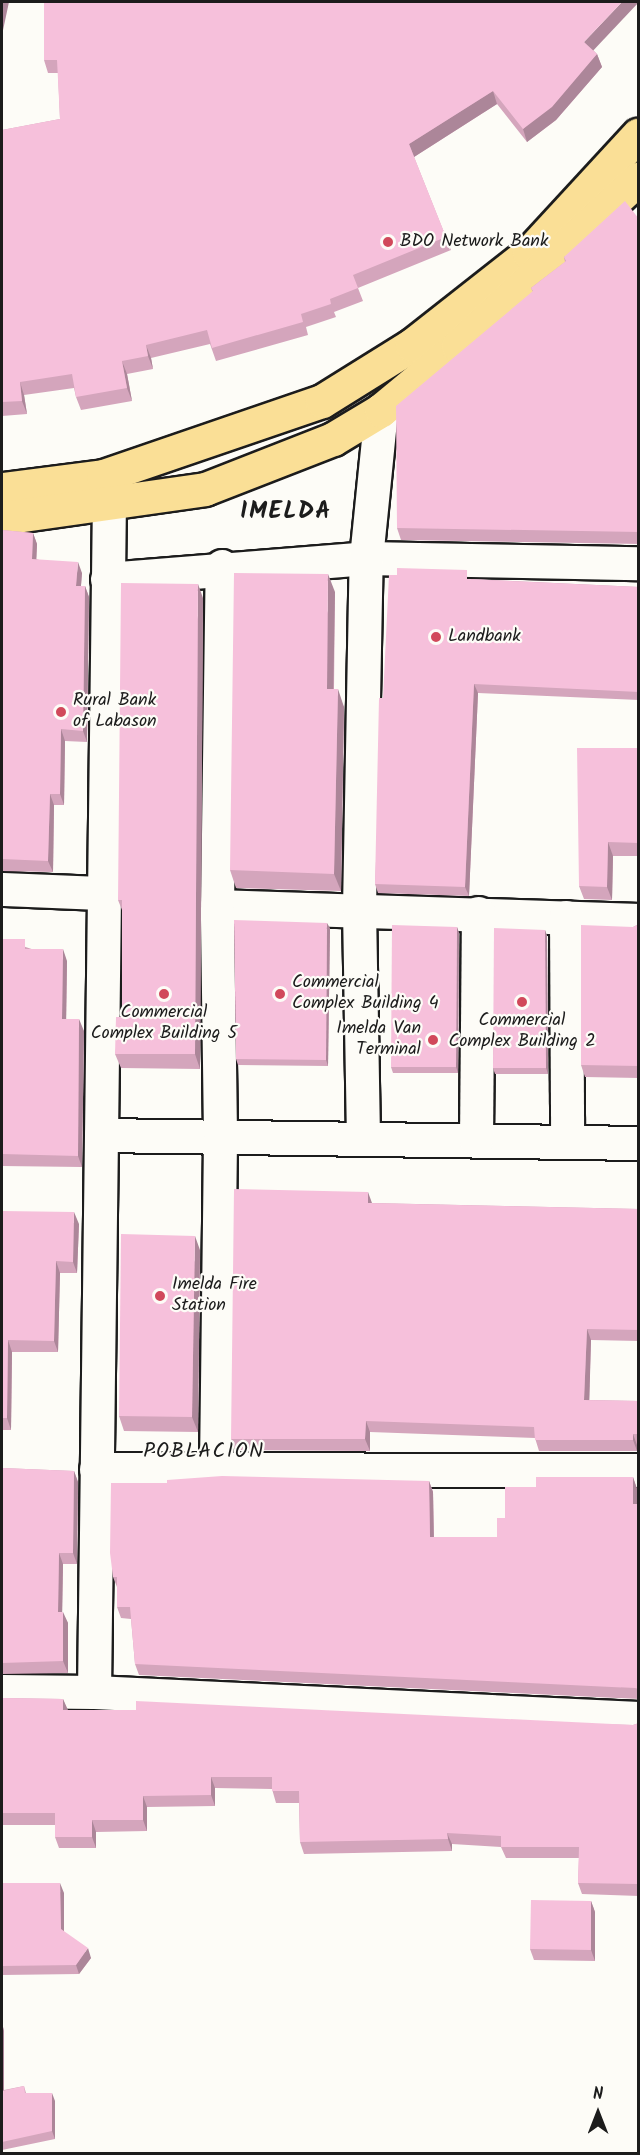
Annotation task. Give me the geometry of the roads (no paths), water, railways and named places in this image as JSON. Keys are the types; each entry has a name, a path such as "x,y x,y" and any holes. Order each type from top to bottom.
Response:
{"highway":[{"path":"2,518 106,490 322,401 412,345 529,253 639,135"},
{"path":"2,489 205,489 333,439 381,410 458,346 639,179"}],"street":[{"path":"363,1138 358,908 366,558 381,410"},
{"path":"94,1692 107,579 106,490"},
{"path":"107,579 222,566 366,558 639,563"},
{"path":"216,1467 220,1134 217,906 222,566"},
{"path":"2,889 102,893"},
{"path":"217,906 358,908 639,920"},
{"path":"476,1140 478,913"},
{"path":"566,917 567,1142"},
{"path":"100,1135 220,1134 639,1143"},
{"path":"96,1469 216,1467 639,1470"},
{"path":"2,1691 94,1692 639,1718"}],"place":[{"name":"BDO Network Bank","path":"388,242"},
{"name":"Landbank","path":"436,637"},
{"name":"Rural Bank of Labason","path":"61,712"},
{"name":"Commercial Complex Building 5","path":"164,994"},
{"name":"Commercial Complex Building 4","path":"280,994"},
{"name":"Commercial Complex Building 2","path":"522,1002"},
{"name":"Imelda Van Terminal","path":"433,1040"},
{"name":"Imelda Fire Station","path":"160,1296"}],"district":[{"name":"IMELDA","path":"286,512"},
{"name":"POBLACION","path":"204,1452"}]}
